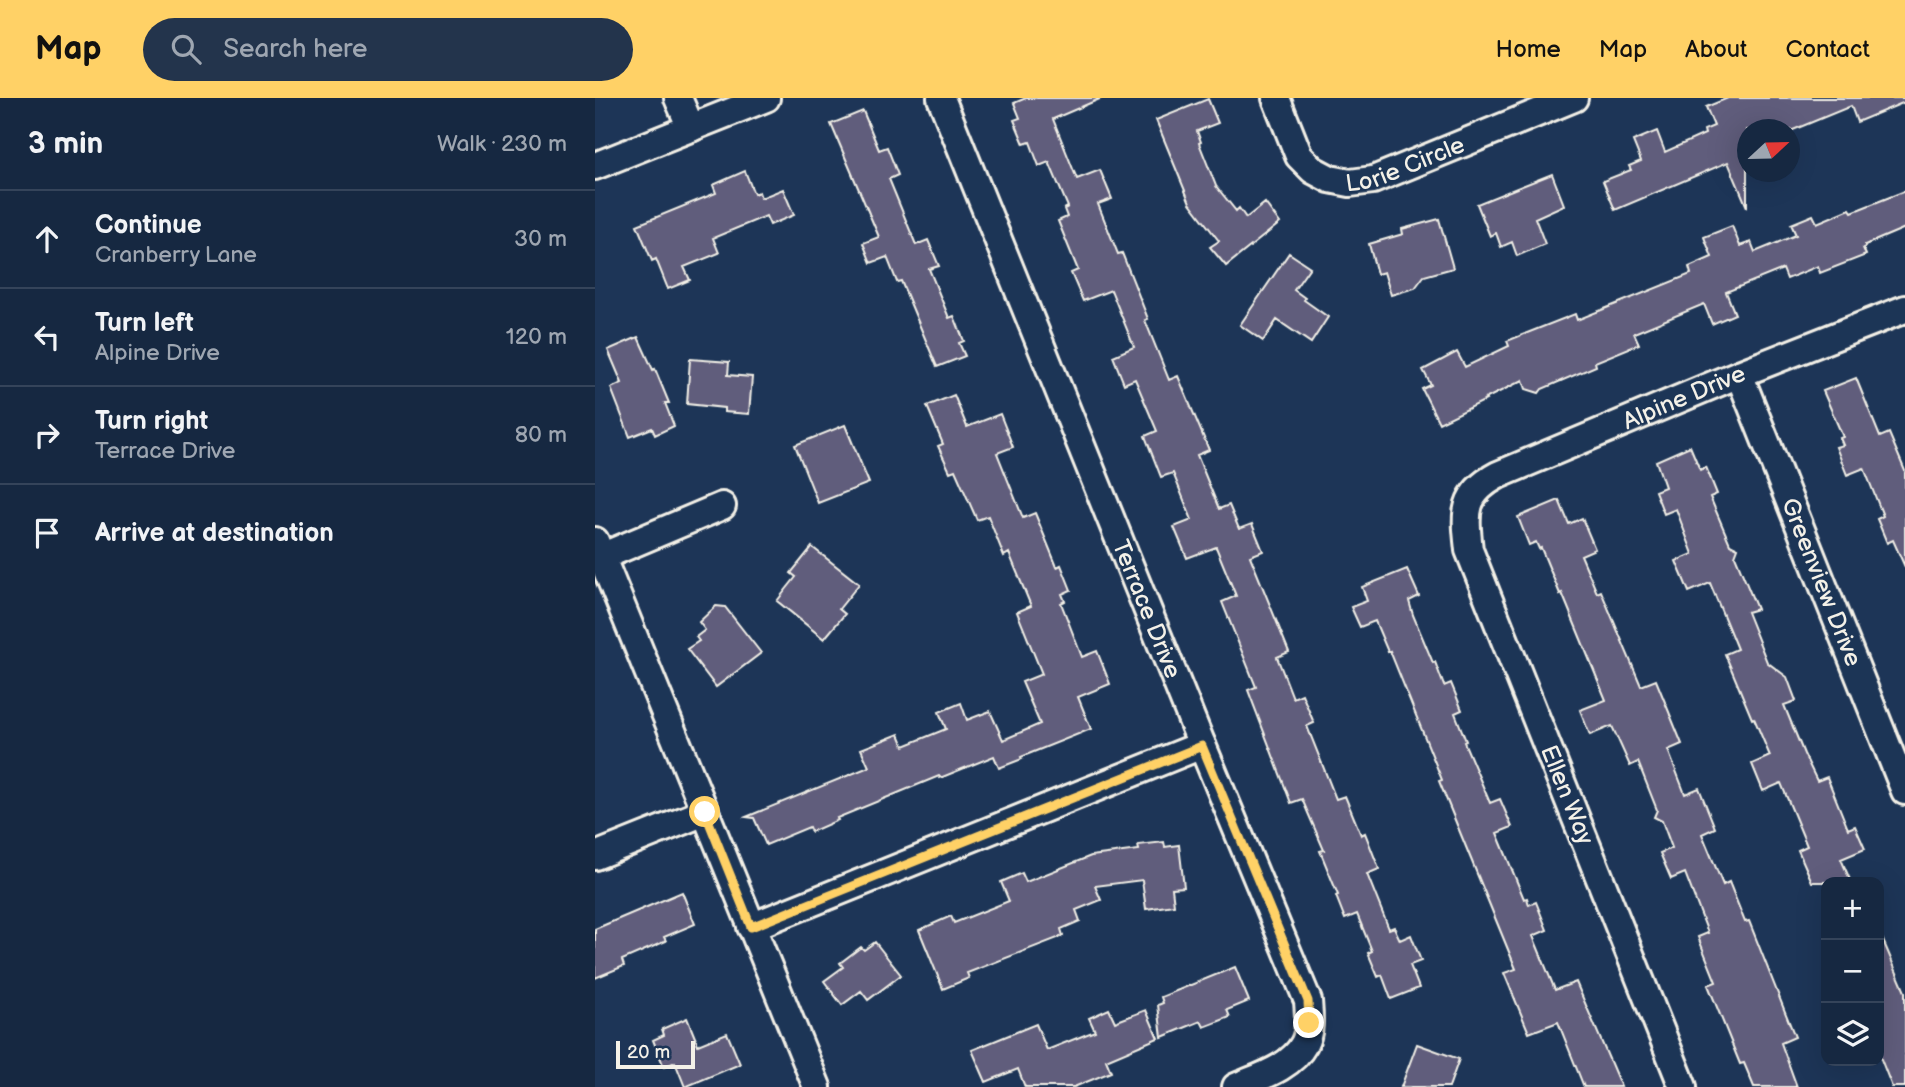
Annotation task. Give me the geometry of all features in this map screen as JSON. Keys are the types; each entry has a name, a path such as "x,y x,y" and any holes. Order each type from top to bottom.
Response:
{"street":[{"path":"678,98 691,128"},
{"path":"595,166 766,98"},
{"name":"Terrace Drive","path":"941,98 1202,746 1308,1001 1309,1023 1304,1044 1292,1059 1274,1071 1236,1087"},
{"name":"Lorie Circle","path":"1276,98 1300,156 1313,170 1331,179 1350,183 1373,180 1574,98"},
{"name":"Alpine Drive","path":"1470,499 1481,484 1498,475 1739,374 1905,309"},
{"name":"Greenview Drive","path":"1739,374 1905,791"},
{"name":"Ellen Way","path":"1470,499 1466,523 1469,550 1683,1087"},
{"path":"722,506 598,549 817,1087"},
{"path":"751,927 1202,746"},
{"path":"595,856 705,812"}],"building":[{"path":"1026,98 1102,98 1053,119 1077,179 1100,170 1112,199 1098,204 1118,254 1122,253 1169,380 1178,376 1209,450 1197,455 1219,509 1229,505 1239,529 1252,524 1263,551 1250,556 1289,652 1277,657 1293,698 1302,694 1314,723 1307,726 1336,799 1345,796 1361,835 1365,833 1379,869 1367,874 1389,929 1394,927 1400,940 1411,935 1421,961 1410,965 1419,988 1391,999 1382,975 1378,977 1368,953 1372,951 1357,914 1345,919 1320,851 1324,850 1302,799 1291,803 1248,690 1256,687 1222,602 1236,596 1216,547 1187,558 1174,527 1192,520 1173,473 1161,477 1145,436 1157,431 1135,379 1124,384 1113,356 1134,347 1111,290 1083,301 1071,273 1078,270 1058,221 1067,217 1064,209 1068,207 1049,162 1039,166 1030,142 1024,144 1014,120 1020,118 1014,103"},
{"path":"1728,98 1905,98 1905,102 1857,122 1851,106 1800,127 1800,119 1737,119 1737,182 1747,182 1747,207 1728,162 1615,210 1603,181 1631,170 1629,166 1641,161 1633,141 1657,131 1665,152 1705,134 1704,130 1714,126 1706,107"},
{"path":"1208,99 1218,123 1197,131 1216,186 1236,211 1239,208 1246,218 1265,203 1280,223 1226,266 1210,247 1219,241 1190,203 1156,120"},
{"path":"863,111 879,150 887,147 898,175 889,179 916,245 928,240 939,266 929,269 949,318 954,316 964,341 959,343 965,356 937,367 901,281 897,282 887,257 871,263 863,243 879,237 831,124"},
{"path":"745,171 754,194 759,192 761,198 783,189 794,215 770,225 766,216 713,238 719,253 684,267 690,280 668,289 656,259 652,261 637,225 716,193 713,185"},
{"path":"1552,174 1564,205 1535,218 1545,244 1517,256 1512,242 1501,247 1496,233 1490,236 1477,204"},
{"path":"1905,191 1905,228 1865,245 1863,248 1866,255 1820,273 1818,266 1787,279 1783,269 1726,292 1735,314 1712,324 1704,304 1634,333 1639,344 1595,362 1596,366 1542,389 1539,393 1526,389 1523,380 1439,423 1422,389 1431,385 1423,370 1457,352 1465,367 1509,346 1507,341 1575,314 1577,320 1691,274 1689,267 1712,257 1704,237 1732,226 1740,246 1751,242 1755,252 1796,235 1791,224 1813,215 1817,223"},
{"path":"1439,219 1453,268 1424,276 1415,288 1391,295 1384,272 1377,274 1369,244 1403,234 1402,229"},
{"path":"1289,253 1310,267 1294,290 1328,317 1311,343 1277,320 1263,341 1240,325"},
{"path":"638,337 669,403 665,403 674,426 655,435 652,428 630,437 611,388 622,383 608,350"},
{"path":"690,359 729,362 728,375 752,377 749,414 687,404"},
{"path":"1856,378 1880,437 1889,433 1905,471 1905,567 1893,540 1887,543 1877,519 1883,516 1864,468 1847,475 1836,447 1843,445 1840,438 1843,437 1823,391"},
{"path":"954,395 967,427 1000,414 1013,447 997,453 1023,518 1035,513 1057,567 1061,565 1071,590 1062,594 1065,601 1061,603 1082,657 1097,651 1110,684 1078,697 1091,729 999,768 994,756 837,818 838,820 811,832 809,827 766,845 754,818 746,817 869,767 861,749 899,734 904,746 946,729 939,712 961,703 967,720 990,711 1003,740 1040,724 1022,682 1042,674 1017,612 1031,606 1009,553 1004,556 988,516 977,520 955,470 950,472 938,446 943,444 927,406"},
{"path":"845,425 869,483 818,503 795,445"},
{"path":"1690,446 1700,470 1706,467 1717,494 1710,497 1730,544 1738,548 1735,556 1757,609 1747,612 1767,662 1787,677 1796,701 1784,705 1804,754 1817,781 1827,777 1848,829 1855,826 1865,849 1841,859 1849,877 1821,877 1821,882 1812,882 1798,850 1807,846 1781,783 1763,791 1752,764 1770,756 1725,654 1737,649 1710,583 1689,592 1676,561 1693,554 1676,509 1664,514 1655,491 1665,487 1656,461"},
{"path":"1559,500 1569,524 1582,518 1595,549 1581,555 1597,593 1601,591 1641,686 1656,680 1682,744 1668,750 1685,794 1699,788 1715,828 1702,834 1723,885 1729,882 1745,922 1749,921 1795,1037 1781,1043 1797,1087 1754,1087 1744,1063 1740,1064 1708,985 1716,982 1698,937 1708,933 1685,873 1671,879 1660,853 1672,848 1662,821 1654,817 1657,810 1638,762 1630,766 1612,726 1590,735 1580,710 1606,700 1541,548 1539,549 1536,542 1529,545 1518,517"},
{"path":"812,547 859,584 839,609 845,614 824,639 777,601 796,577 791,573"},
{"path":"1407,569 1419,596 1409,601 1413,615 1444,686 1451,683 1462,710 1455,713 1466,741 1464,742 1490,803 1500,799 1512,827 1497,833 1524,899 1527,898 1529,905 1536,902 1547,930 1533,936 1555,990 1576,982 1621,1087 1584,1087 1558,1022 1529,1033 1504,973 1516,969 1439,781 1442,780 1390,651 1388,652 1375,621 1360,627 1351,607 1367,601 1362,587"},
{"path":"716,606 725,607 761,653 716,687 687,649 699,641 696,637 705,630 699,622"},
{"path":"1164,842 1165,847 1179,845 1184,887 1172,888 1174,905 1146,909 1142,880 1095,886 1101,900 1076,910 1080,921 1061,929 1063,936 967,973 969,978 943,989 919,930 951,916 954,923 1009,901 1001,882 1022,873 1026,882 1091,856 1139,850 1138,845"},
{"path":"682,892 695,924 664,937 666,941 622,960 624,966 595,978 595,929"},
{"path":"875,942 901,975 868,1000 861,991 842,1005 824,981 843,967 840,963 861,947 864,950"},
{"path":"1884,943 1905,992 1905,1087 1892,1087 1884,1066"},
{"path":"1235,967 1249,1001 1227,1010 1230,1017 1204,1027 1201,1021 1162,1037 1158,1005 1163,1003 1161,997"},
{"path":"1109,1009 1115,1022 1146,1010 1158,1038 1106,1060 1111,1072 1074,1087 1025,1087 1018,1069 986,1082 972,1050 1036,1024 1047,1050 1095,1031 1089,1018"},
{"path":"687,1018 698,1045 727,1033 740,1064 685,1087 675,1062 664,1067 653,1040 664,1035 662,1029"},
{"path":"1417,1044 1459,1059 1449,1087 1401,1087"}],"route":[{"path":"705,812 751,927 1202,746 1308,1001 1309,1023"}]}
